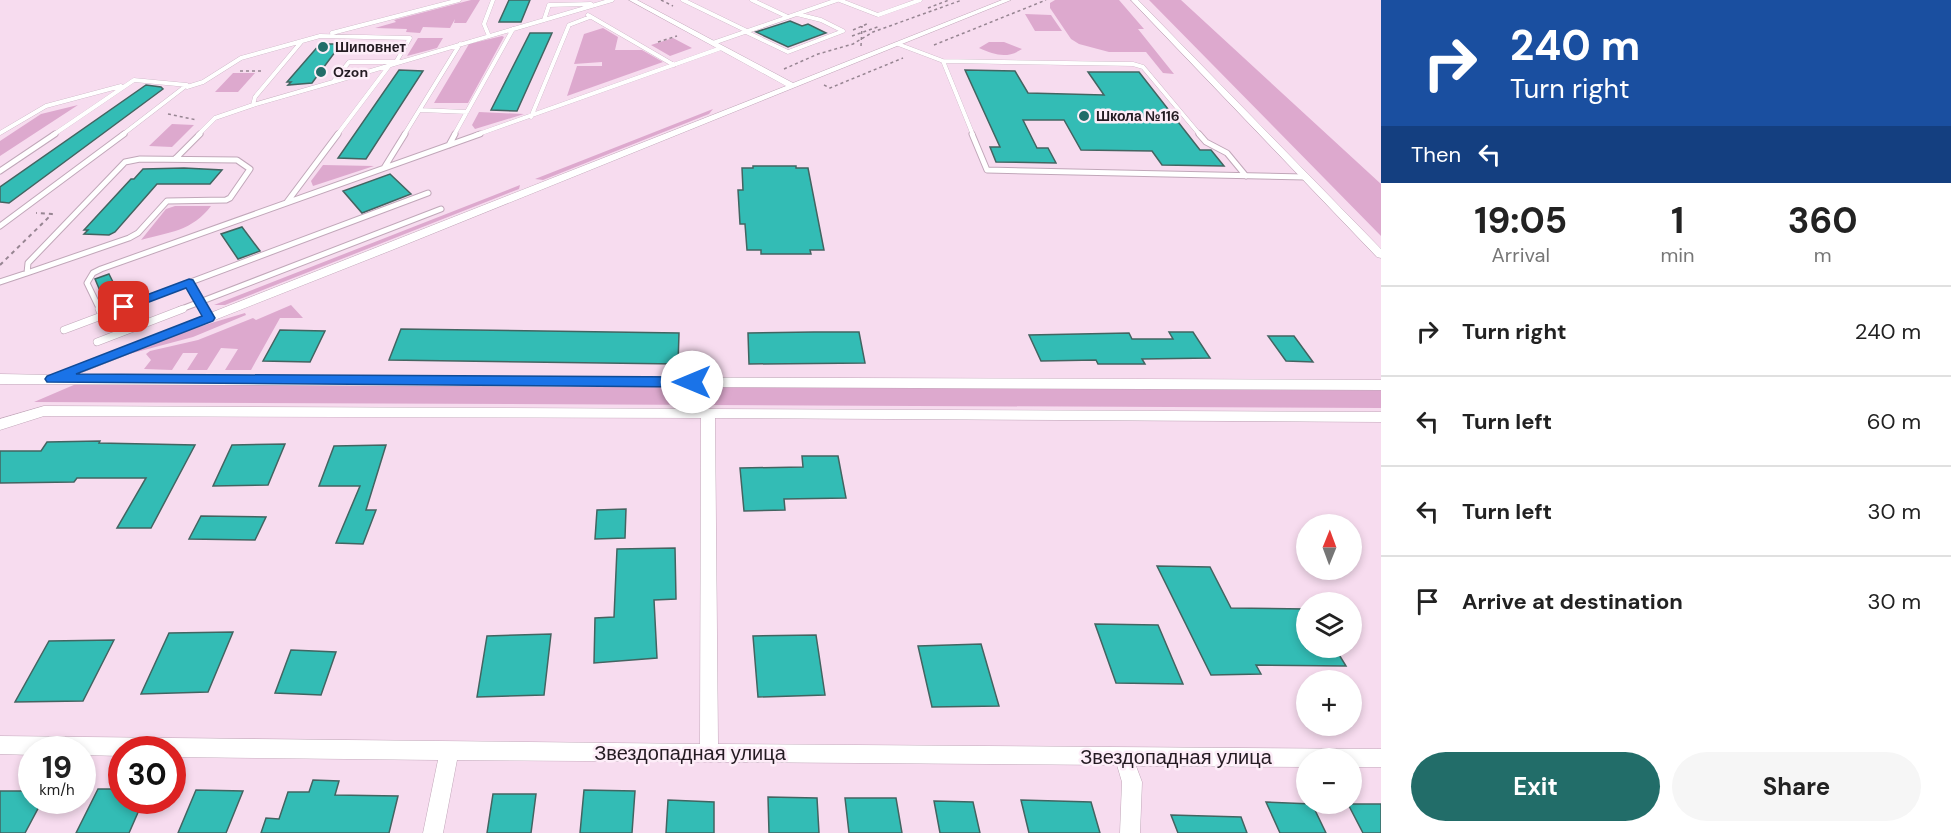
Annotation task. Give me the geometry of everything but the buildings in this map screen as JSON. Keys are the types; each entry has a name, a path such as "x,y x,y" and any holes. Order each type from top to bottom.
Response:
{"street":[{"path":"632,0 792,86"},
{"path":"51,379 1008,0"},
{"path":"1134,0 1381,255"},
{"path":"0,379 1381,385"},
{"path":"0,425 44,411 1381,417"},
{"path":"708,413 709,753"},
{"name":"Звездопадная улица","path":"0,745 1381,758"},
{"path":"433,833 449,751"},
{"path":"1124,756 1132,782 1130,833"}],"lane":[{"path":"0,226 187,87 203,82 241,58 459,0"},
{"path":"489,36 484,24 493,0"},
{"path":"175,159 220,115 612,0"},
{"path":"683,0 788,52 843,31 821,20 797,14"},
{"path":"752,0 788,17"},
{"path":"713,43 838,0 878,15 920,0"},
{"path":"544,20 549,5 599,4"},
{"path":"578,10 674,65"},
{"path":"531,117 569,25 590,17"},
{"path":"449,145 513,29"},
{"path":"320,36 410,38 399,62"},
{"path":"253,105 255,97 302,41"},
{"path":"384,168 460,44"},
{"path":"898,44 943,61 1133,64 1143,67 1206,142 1227,153 1246,176"},
{"path":"102,315 87,283 93,273 101,268 721,48"},
{"path":"943,61 987,170 1305,177"},
{"path":"333,82 349,62 399,62"},
{"path":"287,202 389,66"},
{"path":"0,171 134,80 183,84 187,87"},
{"path":"0,133 46,106 127,85"},
{"path":"420,110 467,112"},
{"path":"0,282 27,273 129,238 138,233 167,201 226,200 250,170 240,160 140,159 125,162 28,262 27,273"},
{"path":"64,330 428,193"},
{"path":"97,342 441,209"},
{"path":"189,283 209,318"}],"path":[{"path":"851,37 949,0"},
{"path":"777,72 805,62 818,54 846,47 870,34 962,0"},
{"path":"926,2 929,13"},
{"path":"869,23 870,42"},
{"path":"861,46 862,26"},
{"path":"643,47 675,36 700,37"},
{"path":"809,53 819,49"},
{"path":"220,71 276,71"},
{"path":"155,111 210,123"},
{"path":"0,265 52,214 20,212"}],"shaded area":[{"path":"471,0 480,0 466,23 454,23 455,19 450,28 423,27 420,33 406,32 407,29 375,28 396,22 394,20"},
{"path":"1055,0 1119,0 1144,29 1138,29 1174,74 1163,73 1146,52 1109,52 1079,44 1071,39 1050,8 1050,3"},
{"path":"1149,0 1181,0 1381,184 1381,236"},
{"path":"1025,14 1051,15 1062,31 1035,31"},
{"path":"603,28 618,37 615,50 642,50 663,62 567,96 577,66 602,66 602,62 574,64 584,34"},
{"path":"504,37 468,103 434,103 469,44"},
{"path":"418,38 443,38 437,48 407,56"},
{"path":"673,38 692,48 670,56 651,45"},
{"path":"989,42 1004,42 1022,49 1001,55 979,48"},
{"path":"233,73 255,73 238,92 215,92"},
{"path":"78,105 0,156 0,141 41,114"},
{"path":"713,109 709,114 543,180 535,179"},
{"path":"479,112 524,114 475,129 472,125"},
{"path":"172,124 194,125 172,147 149,146"},
{"path":"323,165 374,166 313,186 311,181"},
{"path":"520,185 519,189 225,305 214,305"},
{"path":"175,206 211,206 188,226 141,240 166,209"},
{"path":"291,305 303,318 280,318 251,370 225,370 238,349 221,348 207,370 187,370 198,353 183,353 172,370 144,369 151,360 146,354 150,351 198,340"},
{"path":"245,313 246,315 193,337 129,354 198,327"},
{"path":"76,384 1381,389 1381,408 34,402"}],"place":[{"name":"Шиповнет","path":"323,47"},
{"name":"Ozon","path":"321,72"},
{"name":"Школа №116","path":"1084,116"}],"route":[{"path":"124,307 189,283 209,318 51,379 692,382"}]}
